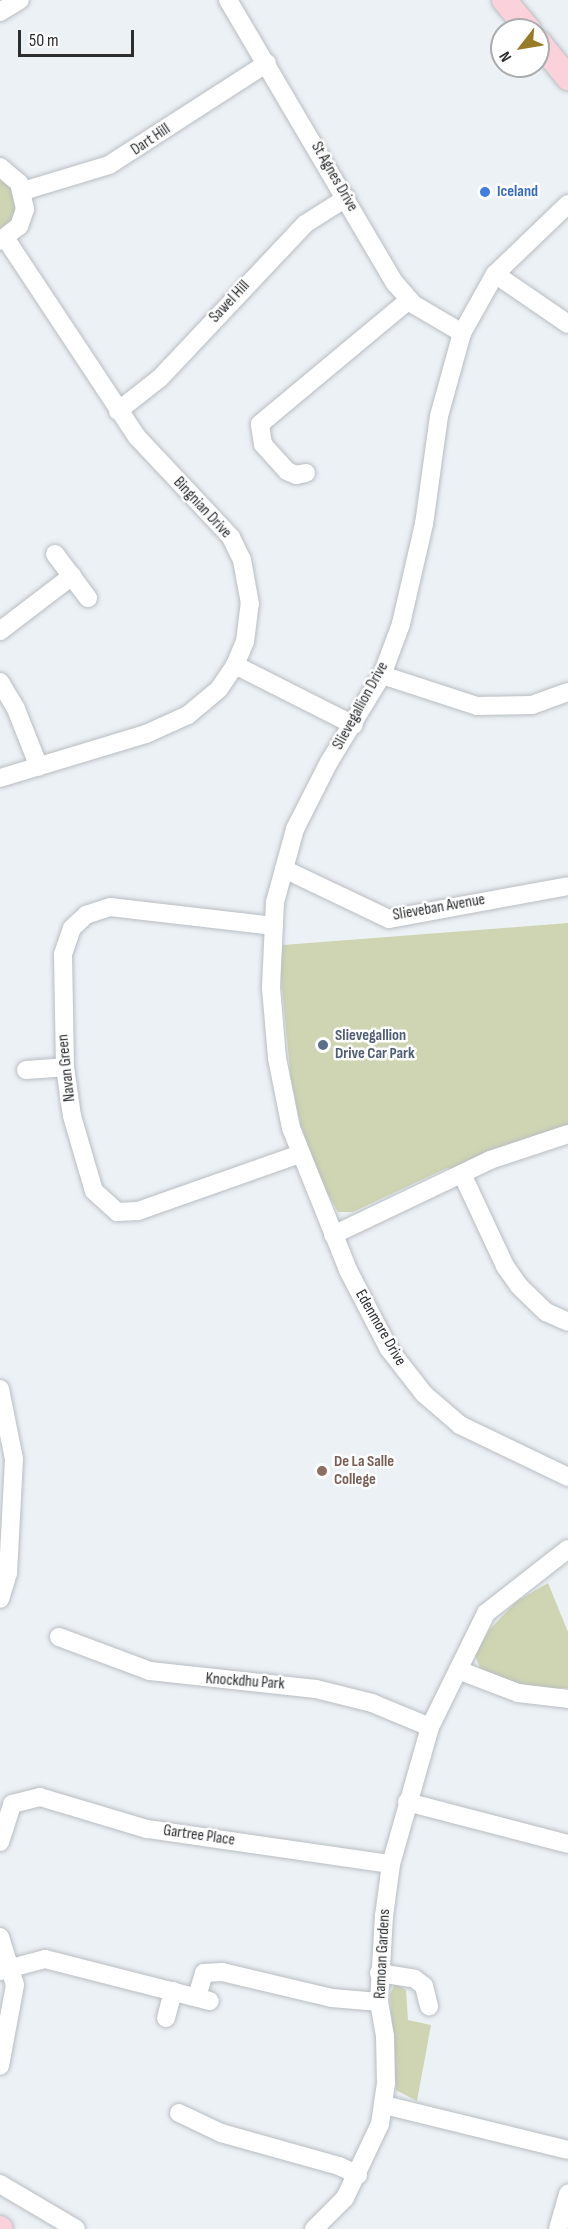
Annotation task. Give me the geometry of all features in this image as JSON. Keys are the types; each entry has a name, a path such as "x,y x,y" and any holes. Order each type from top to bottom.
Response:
{"main road":[{"path":"504,0 519,18"},
{"path":"550,56 568,78"}],"street":[{"path":"0,12 20,0"},
{"name":"St Agnes Drive","path":"228,0 409,300 462,333"},
{"name":"Dart Hill","path":"23,191 109,165 267,63"},
{"path":"0,167 13,175 23,191 23,218 3,240"},
{"name":"Sawel Hill","path":"118,411 159,378 305,224 346,198"},
{"name":"Slievegallion Drive","path":"333,1235 300,1154 277,1058 271,988 274,926 284,869 301,816 381,675 413,578 439,416 462,333 495,274 531,235 568,204"},
{"name":"Bingnian Drive","path":"0,778 170,725 208,700 235,665 245,642 250,604 242,560 231,537 160,464 118,411 3,240"},
{"path":"495,274 568,324"},
{"path":"306,473 296,475 287,471 263,444 260,424 409,300"},
{"path":"56,554 88,598"},
{"path":"0,630 72,576"},
{"path":"235,665 354,725"},
{"path":"381,675 477,706 532,705 568,692"},
{"path":"0,682 16,709 39,767"},
{"name":"Slieveban Avenue","path":"284,869 389,919 568,886"},
{"name":"Navan Green","path":"274,926 110,908 86,915 72,928 63,954 65,1067 72,1116 94,1191 117,1212 138,1211 300,1154"},
{"path":"27,1070 65,1067"},
{"path":"333,1235 519,1148 568,1134"},
{"path":"462,1174 505,1266 519,1286 546,1312 568,1322"},
{"name":"Edenmore Drive","path":"333,1235 370,1317 424,1394 478,1437 568,1477"},
{"path":"0,1389 14,1459 8,1573 0,1599"},
{"name":"Ramoan Gardens","path":"314,2229 345,2198 358,2175 384,2105 385,2036 379,2002 379,1973 392,1864 407,1802 430,1727 458,1670 475,1628 495,1602 568,1549"},
{"name":"Knockdhu Park","path":"59,1637 150,1671 316,1689 372,1703 430,1727"},
{"path":"458,1670 518,1693 568,1699"},
{"name":"Gartree Place","path":"0,1842 12,1804 20,1799 40,1797 147,1829 392,1864"},
{"path":"407,1802 568,1844"},
{"path":"0,1937 14,2002 0,2065"},
{"path":"6,1970 45,1959 203,1999 204,1973 222,1972 332,1998 379,2002"},
{"path":"379,1973 415,1979 424,1986 429,2006"},
{"path":"166,2018 173,1991"},
{"path":"384,2105 568,2150"},
{"path":"179,2113 221,2133 339,2166 358,2175"},
{"path":"0,2184 76,2229"},
{"path":"558,2229 568,2193"}],"green space":[{"path":"0,175 14,189 16,217 0,235"},
{"path":"568,923 568,1127 453,1170 447,1168 353,1212 338,1212 318,1176 301,1126 291,1080 280,967 283,945"},
{"path":"548,1583 568,1632 568,1688 532,1688 482,1673 475,1655 489,1630 517,1601"},
{"path":"395,1983 406,1990 408,2020 431,2025 417,2101 396,2090 390,1995"}],"place":[{"name":"Iceland","path":"485,192"},
{"name":"Slievegallion Drive Car Park","path":"323,1045"},
{"name":"De La Salle College","path":"322,1471"}]}
